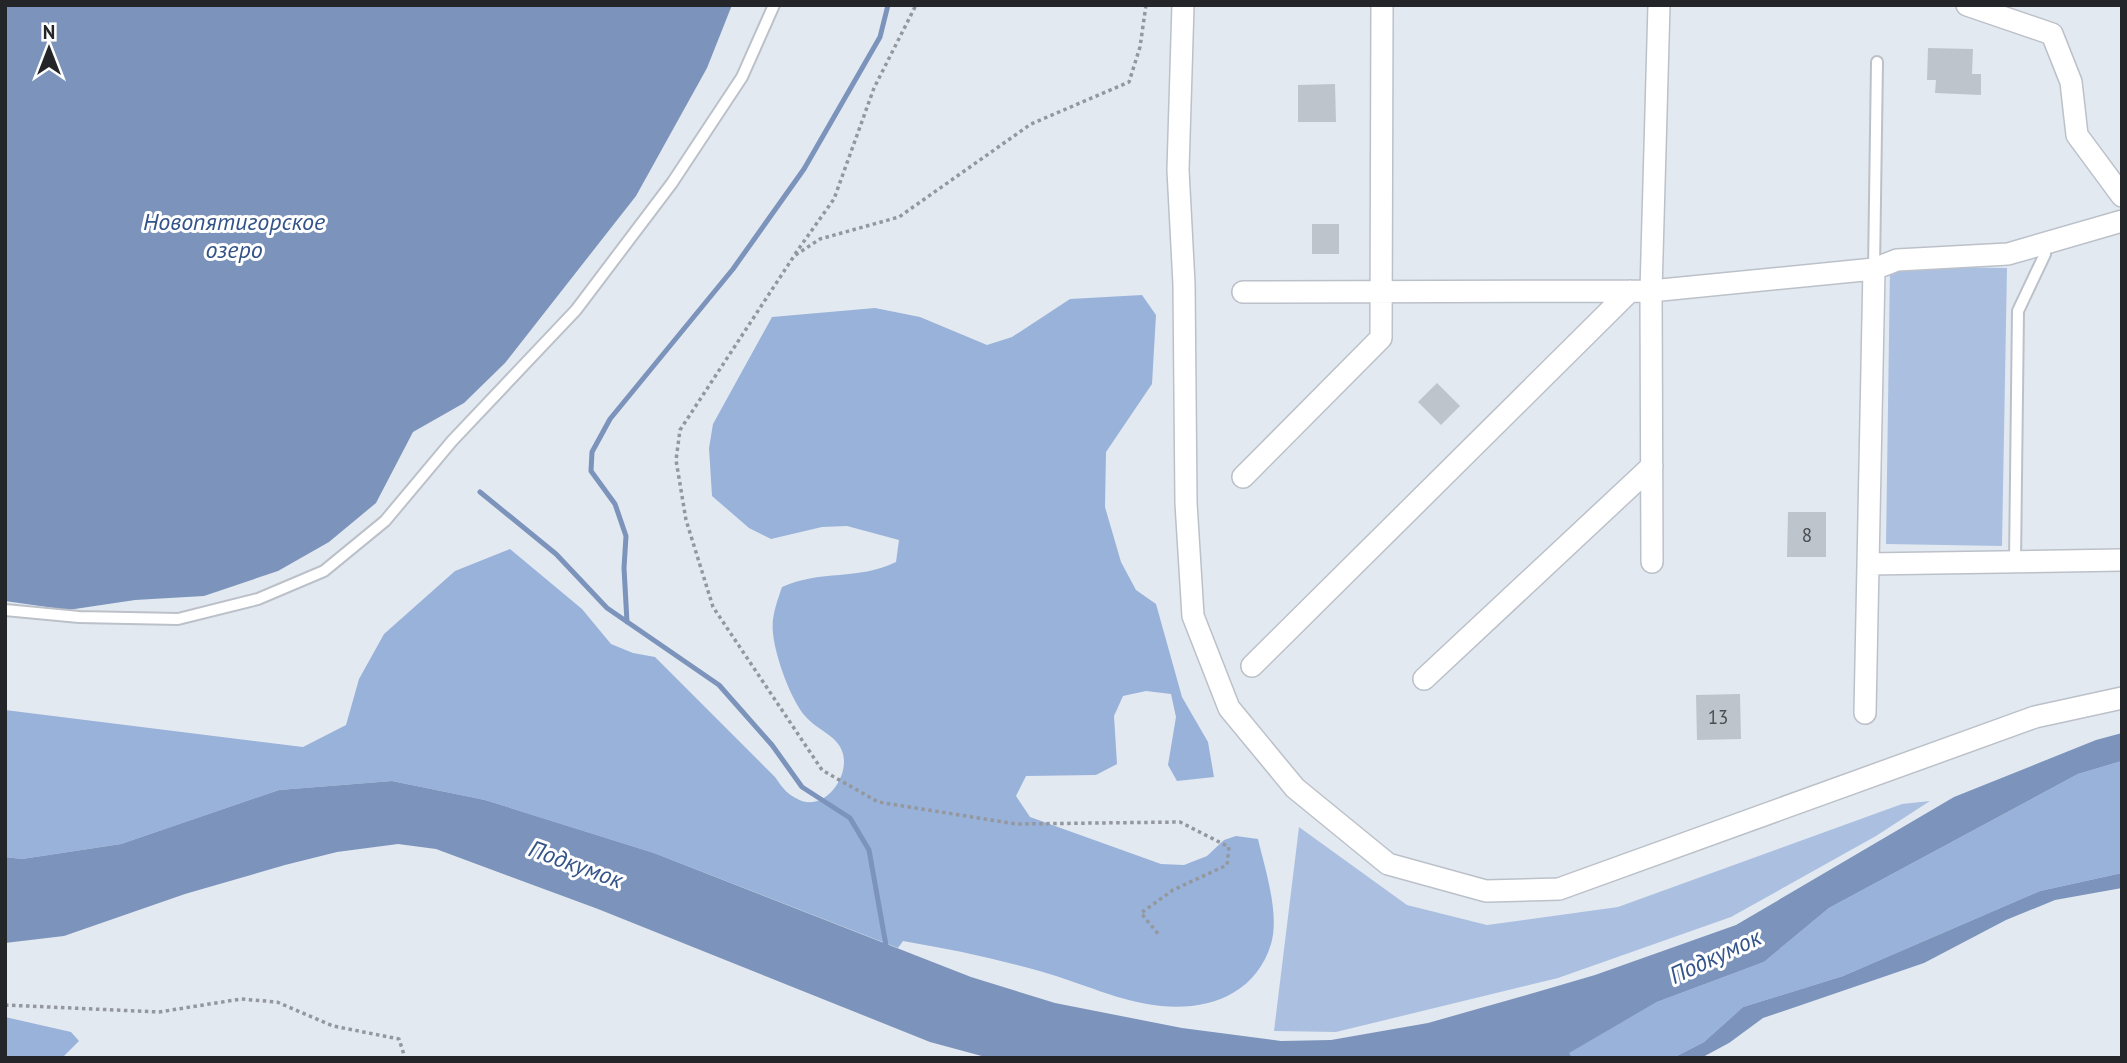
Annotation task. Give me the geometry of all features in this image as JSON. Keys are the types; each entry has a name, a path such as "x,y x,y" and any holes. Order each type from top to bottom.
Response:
{"street":[{"path":"1183,5 1178,170 1184,284 1186,503 1193,616 1228,708 1295,788 1388,864 1486,891 1559,888 2035,717 2122,698"},
{"path":"1243,477 1381,338 1382,5"},
{"path":"1652,562 1652,466 1641,291 1659,5"},
{"path":"1967,5 2052,34 2071,82 2077,135 2122,197"},
{"path":"1243,292 1641,291 1874,269 1896,260 2008,254 2122,221"},
{"path":"1865,713 1874,269"},
{"path":"1252,666 1641,291"},
{"path":"1424,679 1652,466"},
{"path":"1868,564 2122,561"}],"lane":[{"path":"5,610 79,617 178,619 258,599 324,571 385,522 452,441 576,310 672,183 742,77 774,5"},
{"path":"1874,269 1877,62"},
{"path":"2015,562 2018,311 2045,254"}],"path":[{"path":"916,5 874,88 834,199 680,430 676,460 686,520 713,607 822,770 878,802 1016,824 1180,822 1229,847 1227,865 1173,890 1141,912 1159,935"},
{"path":"794,256 820,239 899,217 1031,124 1129,82 1140,47 1146,5"},
{"path":"5,1005 86,1011 159,1012 241,999 277,1002 333,1026 399,1039 405,1058"}],"shaded area":[{"path":"1890,266 2007,268 2002,546 1886,544"},
{"path":"1142,295 1156,315 1152,384 1106,452 1105,507 1121,562 1136,590 1156,604 1182,697 1208,742 1214,777 1177,781 1168,765 1176,717 1171,694 1146,691 1123,696 1114,716 1117,764 1096,775 1026,776 1016,796 1030,817 1161,864 1184,865 1207,856 1224,840 1236,836 1258,839 1273,906 1271,944 1254,975 1228,996 1213,1002 1179,1007 1146,1004 1043,972 974,955 903,941 898,948 654,853 485,800 392,781 279,790 121,844 22,859 5,857 5,710 303,747 346,725 359,679 384,634 455,571 510,549 582,609 611,644 633,653 655,657 790,794 802,801 819,800 827,796 839,781 844,763 843,754 837,742 800,710 789,689 774,643 773,621 776,604 782,587 811,578 882,568 896,562 899,540 847,526 822,527 771,539 749,528 712,496 709,448 713,424 772,317 875,308 920,317 987,345 1012,337 1070,299"},
{"path":"2122,761 2122,873 2040,891 1843,976 1743,1007 1704,1042 1673,1058 1572,1058 1568,1053 1657,1002 1764,962 1829,908 2078,774"},
{"path":"1930,801 1876,836 1731,917 1558,978 1336,1032 1274,1031 1299,827 1407,905 1487,925 1618,907 1902,804"},
{"path":"5,1017 71,1032 79,1041 63,1057 5,1058"}],"water":[{"name":"Новопятигорское озеро","path":"5,5 732,5 707,68 636,196 505,363 464,403 413,432 376,503 329,542 278,571 204,596 135,600 68,610 5,601"},
{"name":"Подкумок","path":"2122,733 2122,761 2078,774 1829,908 1764,962 1657,1002 1569,1053 1572,1058 989,1058 930,1042 598,909 436,849 398,844 337,852 285,865 185,894 64,936 5,943 5,857 22,859 121,844 279,790 392,781 485,800 654,853 971,977 1055,1003 1182,1028 1281,1041 1331,1040 1428,1023 1595,975 1736,925 1954,797 2096,740"},
{"name":"Подкумок","path":"2122,873 2122,888 2055,900 2006,920 1924,963 1763,1018 1729,1043 1701,1058 1673,1058 1704,1042 1743,1007 1843,976 2040,891"}],"building":[{"path":"1928,48 1973,49 1972,74 1981,74 1981,95 1935,93 1936,80 1927,80"},
{"path":"1335,84 1336,122 1298,122 1298,85"},
{"path":"1312,224 1339,224 1339,254 1312,254"},
{"path":"1437,383 1460,406 1441,425 1418,402"},
{"path":"1788,512 1826,512 1826,557 1787,557"},
{"path":"1740,694 1741,739 1697,740 1696,695"}],"waterway":[{"path":"627,622 624,568 626,536 615,504 591,471 592,452 610,419 733,269 804,169 880,37 888,5"},
{"path":"480,492 556,554 607,608 719,685 772,745 802,787 850,818 869,850 887,951"}]}
